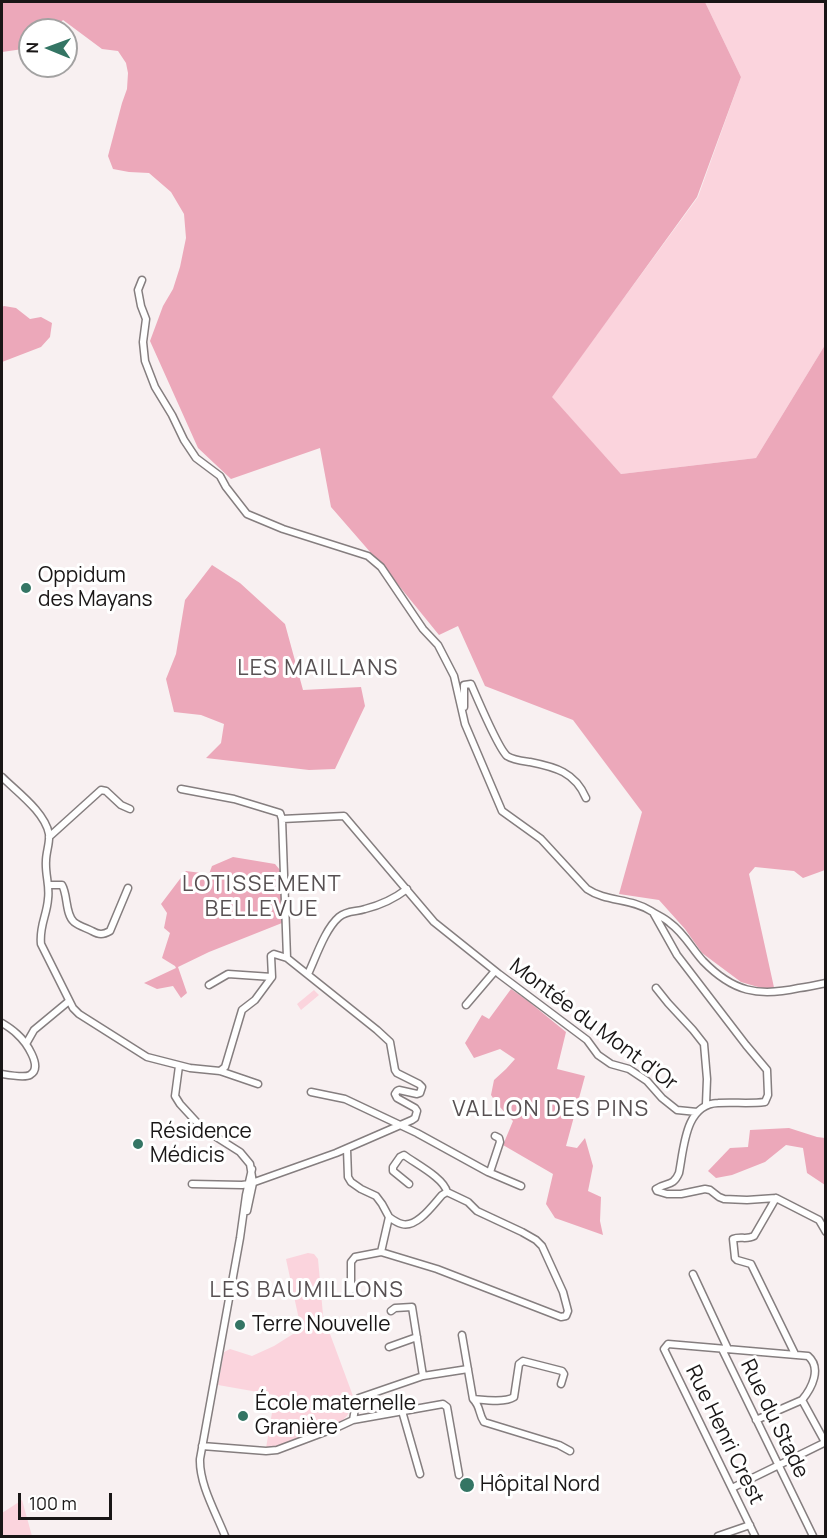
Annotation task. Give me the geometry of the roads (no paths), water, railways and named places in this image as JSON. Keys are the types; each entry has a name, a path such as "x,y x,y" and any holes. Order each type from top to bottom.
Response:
{"street":[{"path":"142,280 138,290 146,319 145,361 155,387 196,458 220,476 247,514 283,529 368,556 381,567 423,629 438,645 454,676 465,724 502,811 541,839 587,889 604,897 621,899 645,907 671,923 705,963 737,987 764,993 780,992 825,982"},
{"path":"468,732 463,703 464,685 471,684 507,755 566,772 582,788 586,798"},
{"path":"2,777 44,819 49,837 46,861 48,899 40,936 41,944 69,1001 79,1014 147,1057 190,1068 220,1071 258,1084"},
{"path":"181,789 234,799 280,813 287,958"},
{"path":"49,837 101,790 106,791 121,805 130,808"},
{"name":"Montée du Mont d'Or","path":"282,819 344,816 434,922 587,1040 598,1055 611,1064 629,1069 647,1081 677,1110 697,1112"},
{"path":"48,885 62,885 73,921 97,934 110,931 128,888"},
{"path":"308,974 331,925 340,915 387,903 407,889"},
{"path":"653,912 677,955 767,1070 768,1095 765,1102 754,1104 718,1102 706,1104 697,1112 688,1129 676,1179 671,1184 658,1187 657,1191 681,1194 705,1189 724,1199 776,1198 819,1220 825,1232"},
{"path":"192,1184 242,1185 251,1183 348,1149 415,1118 417,1111 415,1108 395,1096 397,1091 420,1093 422,1087 394,1070 390,1042 377,1030 308,974 287,958 276,953 271,956 272,977 255,1000 242,1010 225,1067 220,1071"},
{"path":"466,1005 495,971"},
{"path":"209,985 228,974 272,977"},
{"path":"656,988 704,1044 707,1079 706,1104"},
{"path":"26,1044 34,1030 69,1001"},
{"path":"2,1023 18,1035 35,1059 35,1070 27,1077 2,1074"},
{"path":"179,1065 174,1090 177,1100 202,1128 240,1152 252,1169 200,1468 202,1479 225,1536"},
{"path":"311,1092 345,1099 521,1186"},
{"path":"490,1172 500,1142 495,1136"},
{"path":"348,1149 348,1177 351,1182 376,1197 389,1218 400,1224 415,1223 447,1192"},
{"path":"336,1154 348,1163"},
{"path":"351,1290 351,1262 355,1257 381,1252 437,1269 561,1317 566,1316 568,1311 563,1292 542,1246 536,1240 477,1212 468,1202 447,1192 445,1185 404,1155 393,1167 393,1171 409,1184"},
{"path":"776,1198 754,1236 733,1239 735,1258 751,1264 795,1354"},
{"path":"381,1252 389,1218"},
{"name":"Rue du Stade","path":"693,1274 756,1420 813,1536"},
{"path":"391,1311 395,1308 412,1307 423,1376"},
{"path":"462,1335 473,1399 478,1404 484,1422 559,1445 570,1451"},
{"path":"389,1347 417,1337"},
{"name":"Rue Henri Crest","path":"725,1349 668,1344 664,1349 755,1536"},
{"path":"725,1349 795,1354 812,1359 815,1367 812,1386 802,1400 756,1420"},
{"path":"473,1399 494,1401 510,1400 514,1397 519,1364 523,1361 562,1371 564,1374 561,1384"},
{"path":"352,1420 359,1398 423,1376 468,1369"},
{"path":"732,1488 825,1442 802,1400"},
{"path":"202,1446 277,1450 352,1420 443,1404 447,1407 459,1475"},
{"path":"402,1411 420,1474"},
{"path":"717,1536 750,1525"}],"place":[{"name":"Oppidum des Mayans","path":"26,588"},
{"name":"Résidence Médicis","path":"138,1144"},
{"name":"Terre Nouvelle","path":"240,1325"},
{"name":"École maternelle Granière","path":"243,1416"},
{"name":"Hôpital Nord","path":"467,1485"}],"district":[{"name":"LES MAILLANS","path":"318,669"},
{"name":"LOTISSEMENT BELLEVUE","path":"262,898"},
{"name":"VALLON DES PINS","path":"551,1110"},
{"name":"LES BAUMILLONS","path":"307,1291"}]}
